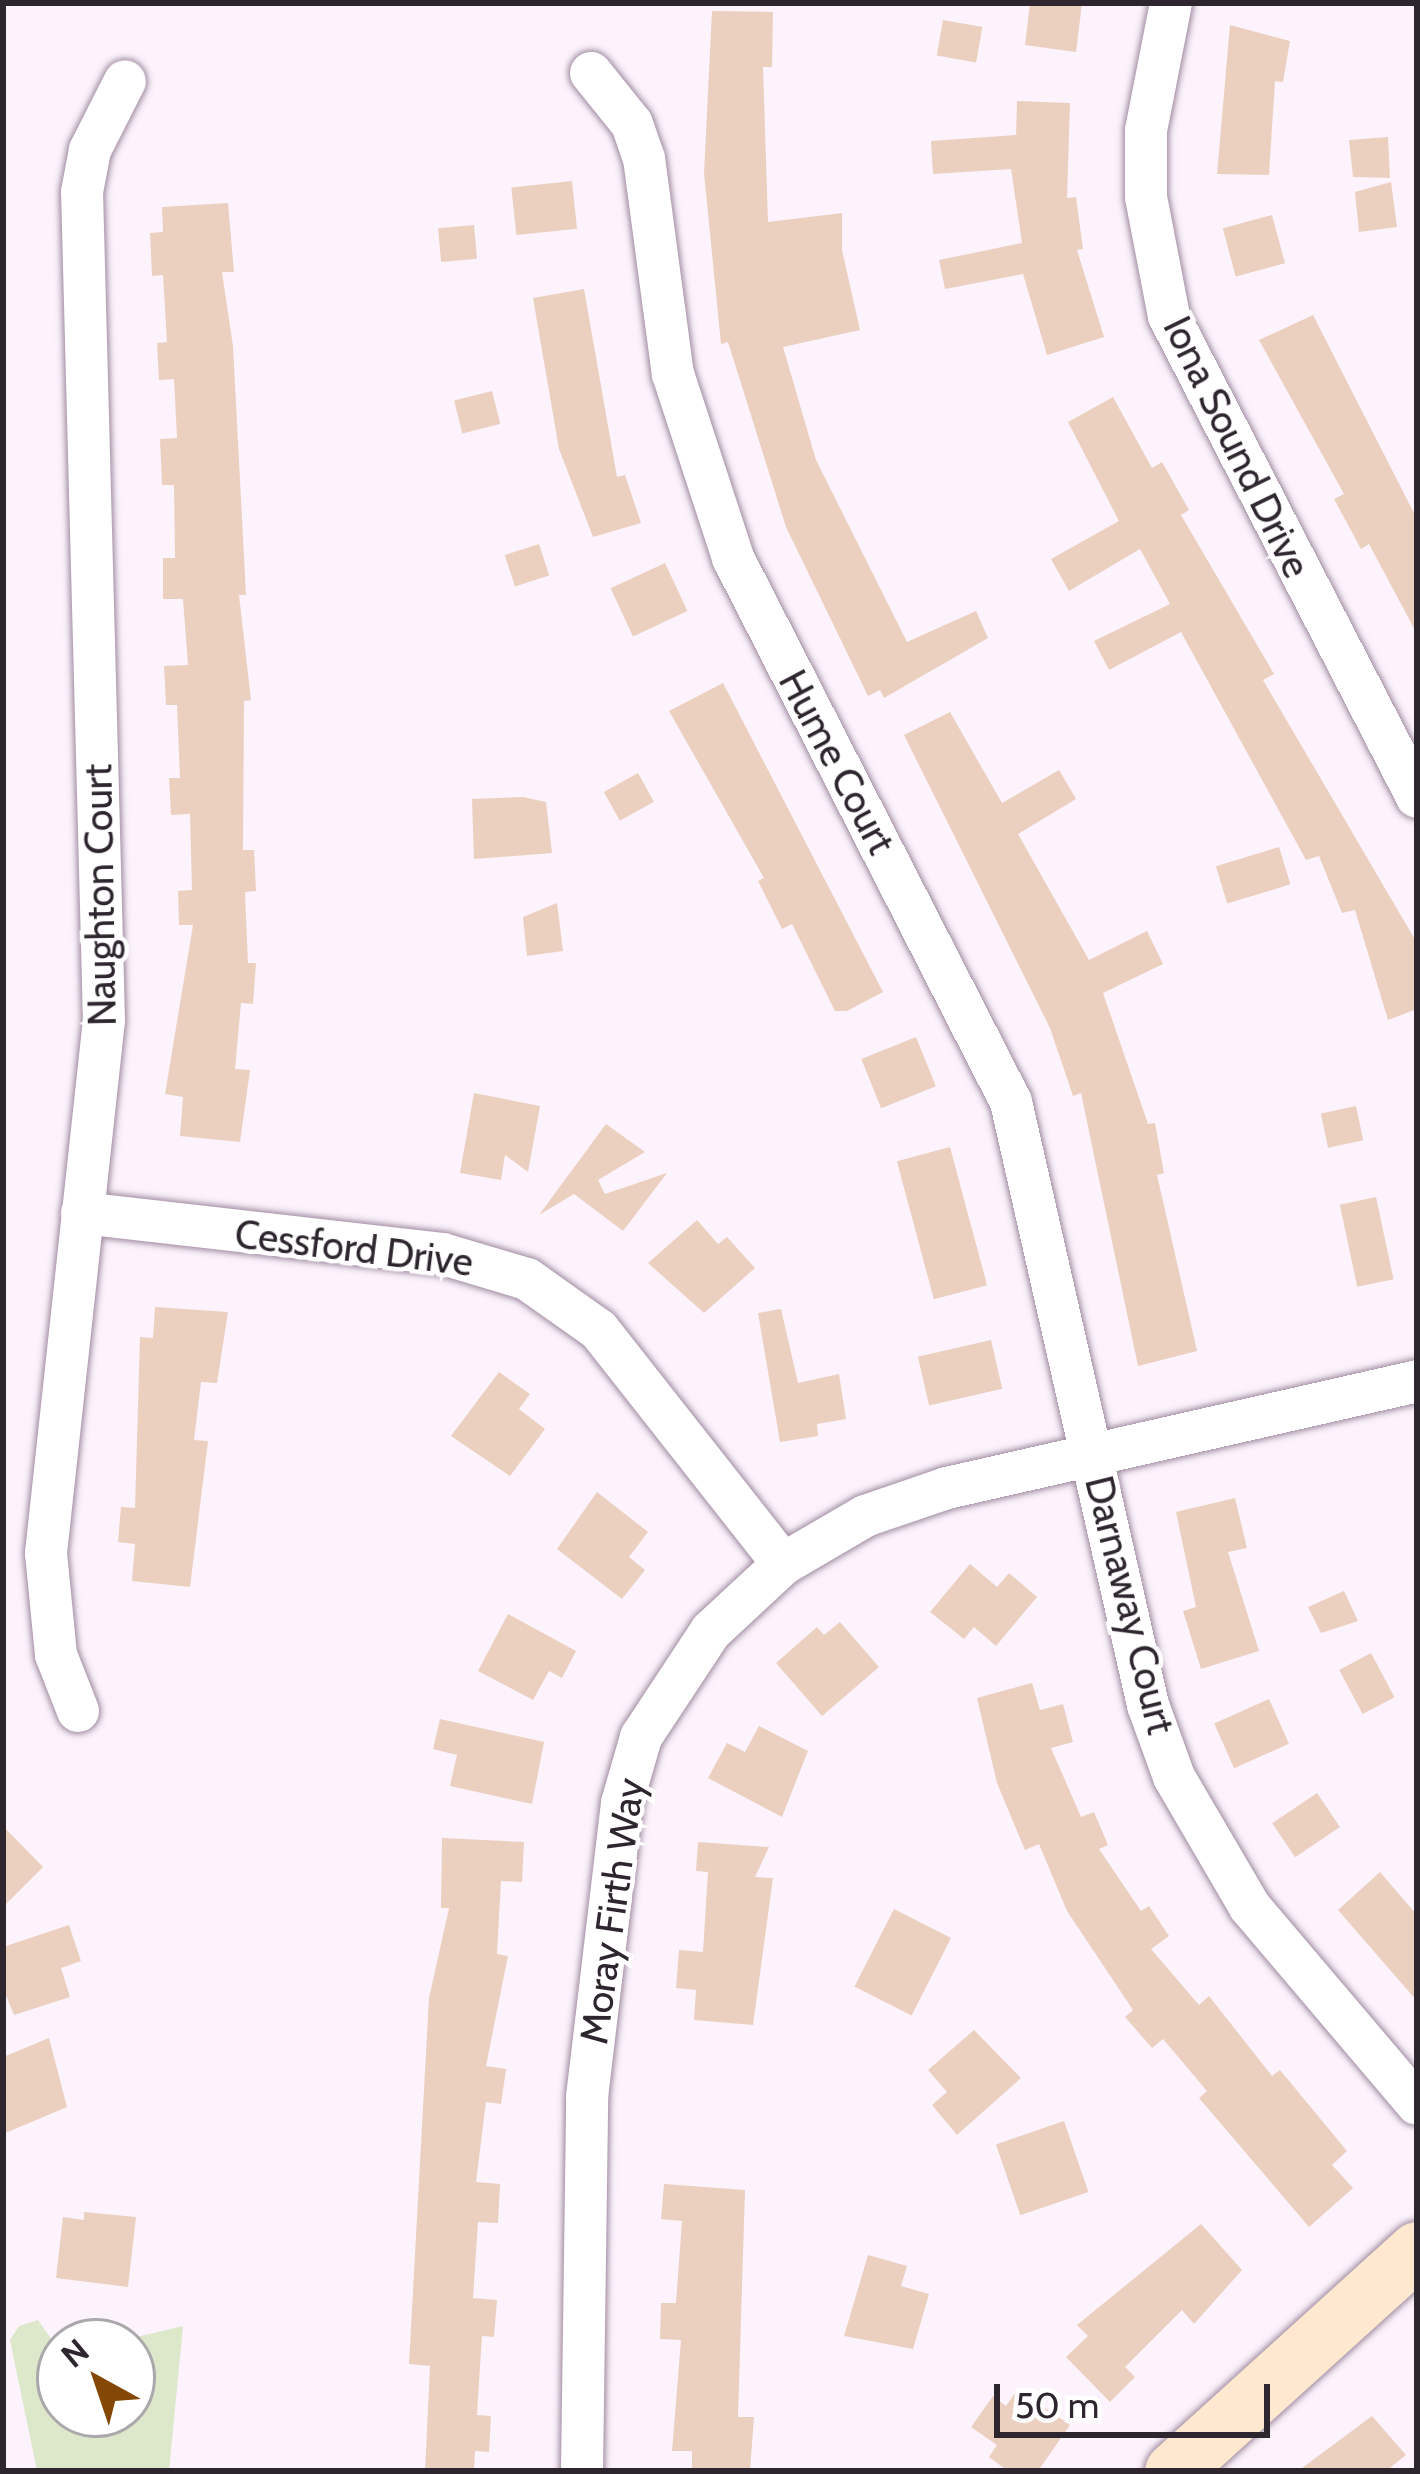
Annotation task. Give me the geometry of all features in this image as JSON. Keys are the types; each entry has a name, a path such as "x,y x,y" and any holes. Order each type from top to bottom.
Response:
{"street":[{"name":"Iona Sound Drive","path":"1171,3 1146,130 1146,197 1169,316 1417,797"},
{"name":"Hume Court","path":"591,73 632,124 644,158 673,374 733,558 1011,1102 1093,1454"},
{"name":"Naughton Court","path":"78,1711 56,1655 46,1553 104,1020 106,888 82,192 90,150 125,81"},
{"name":"Cessford Drive","path":"82,1213 442,1254 527,1280 599,1330 783,1564"},
{"name":"Moray Firth Way","path":"583,2471 586,2097 622,1803 641,1737 673,1681 711,1631 783,1564 865,1516 1093,1454 1417,1381"},
{"name":"Darnaway Court","path":"1093,1454 1148,1705 1174,1777 1250,1907 1417,2104"},
{"path":"1173,2471 1248,2395 1417,2250"}],"green space":[{"path":"36,2321 36,2438 156,2438 156,2332 183,2326 169,2471 37,2471 10,2340 19,2326"}],"building":[{"path":"1030,3 1082,3 1076,52 1025,45"},
{"path":"712,11 773,12 772,67 763,67 768,222 842,213 842,250 860,330 783,347 816,460 907,642 976,611 988,638 884,698 880,690 868,696 786,527 728,342 721,344 704,173"},
{"path":"943,20 982,27 976,62 937,55"},
{"path":"1230,25 1290,41 1283,82 1275,81 1269,175 1217,174"},
{"path":"1017,101 1070,103 1067,198 1076,197 1083,249 1077,250 1104,337 1047,355 1023,274 945,289 939,260 1022,243 1011,169 933,174 931,141 1016,135"},
{"path":"1388,137 1390,178 1353,177 1349,140"},
{"path":"572,181 577,229 516,235 511,187"},
{"path":"1391,182 1397,227 1359,232 1355,192"},
{"path":"228,203 234,272 222,272 233,346 246,595 239,595 251,700 244,701 243,850 254,850 256,891 245,892 248,963 256,963 253,1004 241,1003 235,1069 250,1070 240,1142 180,1136 183,1097 165,1094 193,925 179,925 178,891 192,890 190,814 171,815 169,778 180,778 177,705 166,705 164,666 188,665 183,599 163,599 163,558 175,558 174,485 162,485 160,439 177,438 174,379 159,380 157,343 167,342 163,275 152,276 150,233 163,232 162,207"},
{"path":"1272,215 1285,263 1236,276 1223,228"},
{"path":"474,225 477,259 441,262 438,228"},
{"path":"584,289 617,477 625,475 641,523 593,537 559,449 533,298"},
{"path":"1313,315 1417,519 1417,634 1369,544 1361,549 1334,499 1344,494 1259,340"},
{"path":"492,391 500,424 462,433 454,400"},
{"path":"1113,397 1152,468 1162,462 1189,510 1181,515 1274,674 1263,680 1417,943 1417,1009 1388,1020 1355,910 1342,913 1319,856 1306,860 1181,632 1109,670 1094,641 1170,604 1140,549 1069,591 1051,559 1119,521 1068,422"},
{"path":"539,544 549,575 515,587 505,555"},
{"path":"665,563 687,611 633,636 611,588"},
{"path":"723,683 883,992 847,1011 835,1011 792,924 782,929 758,881 764,878 669,711"},
{"path":"950,712 1002,803 1059,770 1076,799 1018,834 1089,960 1147,931 1163,964 1103,993 1148,1124 1155,1123 1164,1173 1157,1175 1197,1351 1138,1366 1081,1093 1073,1096 1050,1028 904,735"},
{"path":"638,773 654,802 620,821 604,792"},
{"path":"523,797 546,802 552,853 474,859 472,799"},
{"path":"1279,847 1290,884 1227,904 1216,866"},
{"path":"557,903 563,951 527,956 523,917"},
{"path":"916,1037 936,1086 881,1108 861,1059"},
{"path":"474,1093 540,1106 528,1172 505,1155 501,1180 460,1173"},
{"path":"1356,1106 1363,1140 1328,1148 1321,1113"},
{"path":"606,1124 645,1152 598,1180 605,1194 667,1173 623,1231 574,1194 539,1215"},
{"path":"950,1147 987,1285 934,1299 897,1161"},
{"path":"1376,1197 1393,1279 1357,1287 1340,1205"},
{"path":"697,1220 718,1244 727,1237 755,1268 704,1313 648,1263"},
{"path":"155,1307 228,1312 217,1383 201,1382 194,1440 208,1441 190,1587 132,1581 135,1544 118,1542 121,1507 135,1508 140,1337 153,1338"},
{"path":"781,1309 798,1383 839,1374 846,1419 817,1424 818,1436 780,1442 758,1313"},
{"path":"991,1340 1002,1389 929,1406 918,1357"},
{"path":"499,1372 530,1394 519,1409 545,1429 510,1476 451,1436"},
{"path":"597,1492 648,1532 629,1557 645,1570 622,1599 557,1549"},
{"path":"1235,1498 1247,1548 1228,1552 1259,1651 1201,1669 1183,1611 1196,1607 1176,1512"},
{"path":"970,1564 997,1587 1009,1573 1037,1597 996,1646 974,1627 964,1639 930,1612"},
{"path":"1344,1591 1358,1621 1321,1633 1308,1607"},
{"path":"508,1614 576,1651 562,1678 549,1671 533,1700 478,1671"},
{"path":"840,1622 879,1667 822,1716 776,1663 817,1627 824,1635"},
{"path":"1371,1653 1394,1697 1363,1714 1339,1670"},
{"path":"1032,1683 1040,1710 1063,1704 1073,1742 1051,1748 1081,1817 1094,1812 1108,1845 1099,1849 1141,1911 1149,1906 1169,1936 1151,1949 1199,2005 1209,1996 1272,2076 1280,2070 1347,2151 1332,2165 1353,2188 1309,2227 1199,2098 1207,2091 1163,2039 1152,2048 1125,2017 1133,2010 1067,1911 1039,1844 1025,1850 997,1783 977,1698"},
{"path":"1269,1699 1289,1744 1234,1768 1214,1723"},
{"path":"440,1719 544,1742 532,1804 450,1786 457,1755 433,1749"},
{"path":"759,1726 808,1751 782,1817 708,1778 727,1743 745,1752"},
{"path":"1317,1793 1340,1827 1295,1857 1272,1823"},
{"path":"3,1826 43,1867 3,1907"},
{"path":"442,1838 524,1842 522,1882 501,1881 497,1954 508,1956 486,2066 506,2069 501,2104 486,2102 476,2182 500,2184 498,2223 478,2222 473,2298 497,2300 494,2337 482,2336 477,2415 491,2416 489,2452 475,2451 474,2471 425,2471 430,2366 409,2364 429,1998 449,1908 441,1908"},
{"path":"698,1842 769,1847 755,1877 773,1878 753,2025 694,2020 696,1990 676,1988 679,1950 703,1952 708,1872 696,1871"},
{"path":"1380,1872 1417,1915 1417,2001 1338,1910"},
{"path":"894,1909 951,1938 912,2016 855,1987"},
{"path":"69,1925 81,1961 61,1968 70,1997 14,2015 3,1988 3,1947"},
{"path":"974,2030 1021,2078 957,2135 932,2105 947,2092 928,2070"},
{"path":"49,2038 67,2107 3,2134 3,2057"},
{"path":"1064,2121 1088,2192 1020,2215 996,2144"},
{"path":"664,2184 745,2190 738,2417 754,2417 750,2471 692,2471 692,2451 672,2451 681,2340 660,2339 661,2303 676,2303 682,2221 661,2219"},
{"path":"84,2212 136,2217 128,2287 56,2278 63,2217 84,2220"},
{"path":"1201,2224 1242,2270 1194,2324 1182,2310 1125,2367 1135,2377 1110,2402 1066,2357 1088,2336 1077,2325"},
{"path":"868,2255 907,2266 901,2286 929,2294 913,2349 844,2336"},
{"path":"1018,2389 1070,2425 1038,2471 1008,2471 989,2457 997,2445 971,2427 993,2396 1006,2406"},
{"path":"1372,2416 1406,2455 1386,2471 1298,2471"}]}
